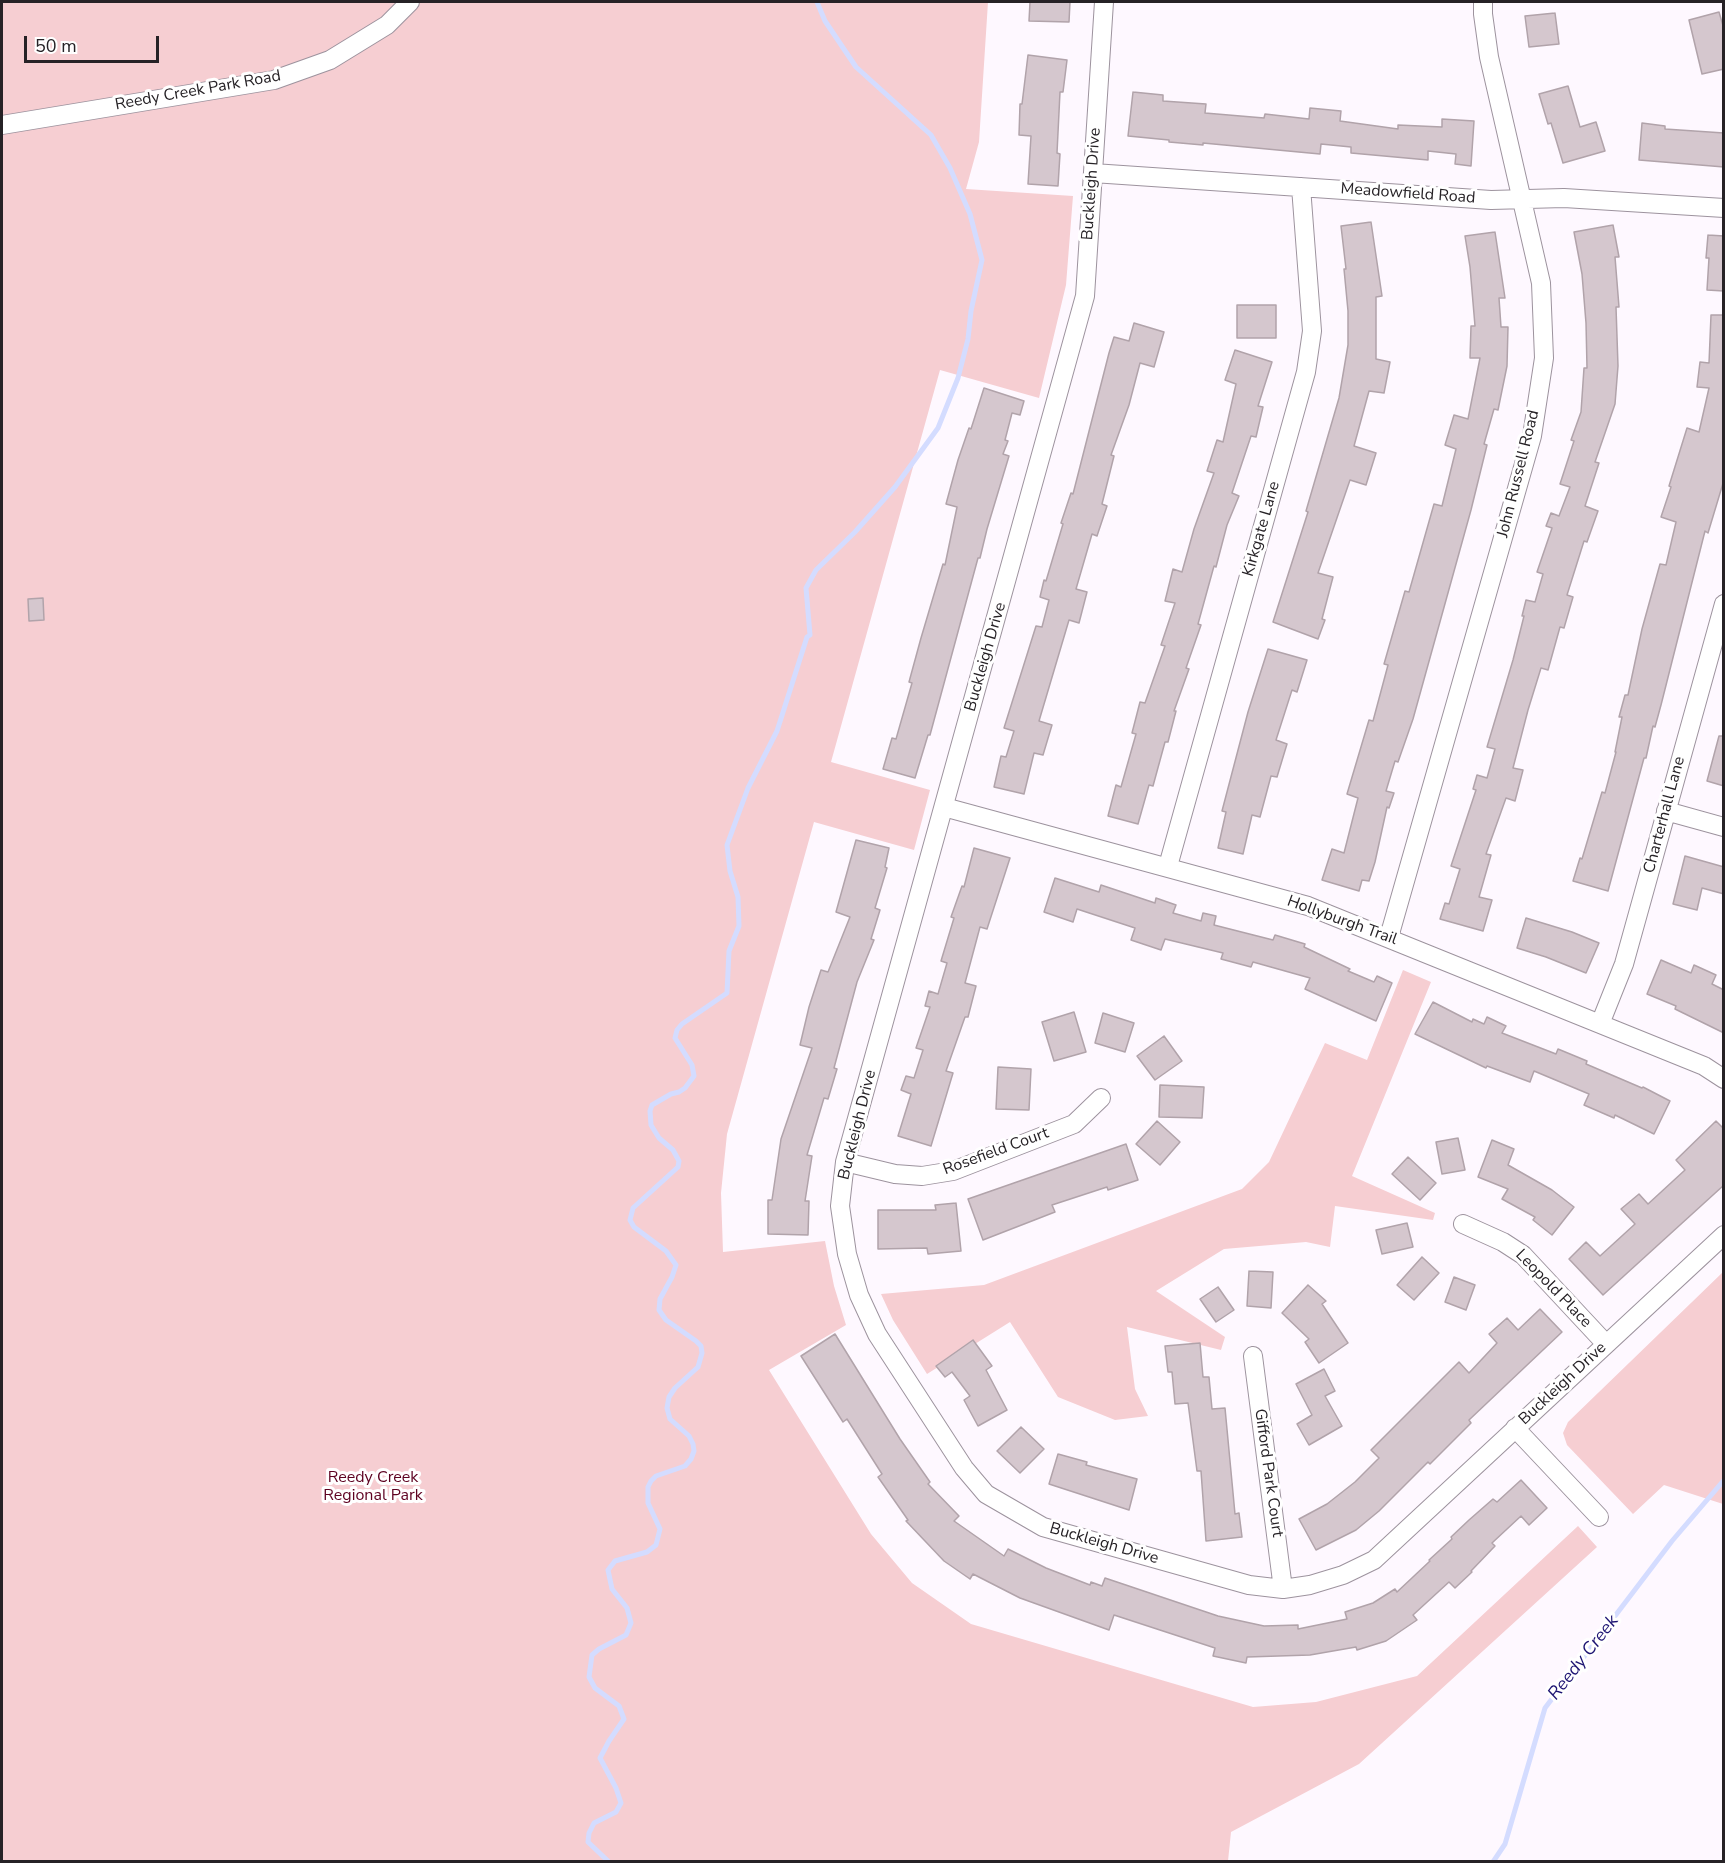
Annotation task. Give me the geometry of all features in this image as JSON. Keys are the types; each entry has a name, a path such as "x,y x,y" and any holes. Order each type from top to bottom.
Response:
{"street":[{"name":"Reedy Creek Park Road","path":"2,125 274,80 330,60 387,25 410,2"},
{"name":"Buckleigh Drive","path":"1104,2 1085,296 845,1162 840,1206 847,1254 859,1295 877,1334 964,1467 986,1494 1044,1527 1249,1586 1283,1589 1310,1585 1342,1575 1374,1560 1724,1235"},
{"name":"John Russell Road","path":"1389,938 1532,436 1544,358 1542,283 1489,57 1483,14 1484,2"},
{"name":"Meadowfield Road","path":"1093,173 1491,200 1564,198 1724,208"},
{"name":"Kirkgate Lane","path":"1168,866 1305,372 1312,331 1300,187"},
{"name":"Charterhall Lane","path":"1600,1024 1624,964 1724,604"},
{"name":"Hollyburgh Trail","path":"944,807 1168,866 1308,906 1704,1066 1724,1079"},
{"path":"1666,811 1724,827"},
{"name":"Rosefield Court","path":"845,1162 895,1174 922,1176 953,1170 1074,1124 1101,1098"},
{"name":"Leopold Place","path":"1463,1224 1503,1242 1523,1255 1606,1344"},
{"name":"Gifford Park Court","path":"1253,1356 1283,1589"},
{"path":"1515,1428 1599,1518"}],"green space":[{"name":"Reedy Creek Regional Park","path":"2,2 988,2 979,142 966,189 1073,196 1066,285 1039,398 940,370 831,762 930,790 914,850 814,822 727,1134 721,1193 723,1252 825,1241 834,1286 846,1325 769,1370 871,1534 912,1583 971,1624 1253,1707 1316,1702 1417,1676 1578,1526 1597,1547 1359,1764 1231,1832 1228,1861 2,1862"},
{"path":"1403,970 1431,982 1352,1176 1435,1213 1433,1220 1335,1206 1330,1247 1306,1242 1224,1249 1156,1291 1225,1337 1221,1350 1127,1327 1135,1389 1148,1416 1115,1420 1058,1397 1010,1322 927,1374 893,1320 881,1294 984,1285 1242,1189 1269,1162 1325,1043 1367,1060"},
{"path":"1723,1272 1723,1504 1664,1485 1633,1514 1567,1445 1563,1433 1568,1422"}],"building":[{"path":"1030,2 1070,2 1069,22 1029,21"},
{"path":"1719,12 1724,29 1724,69 1702,74 1689,20"},
{"path":"1555,13 1559,44 1529,47 1525,16"},
{"path":"1028,55 1067,60 1063,92 1060,92 1058,186 1028,184 1031,136 1019,135 1020,104 1022,104"},
{"path":"1568,86 1580,127 1596,122 1605,151 1563,163 1551,123 1548,124 1539,94"},
{"path":"1133,92 1163,95 1163,101 1206,104 1205,113 1264,118 1265,114 1309,119 1310,108 1341,111 1340,121 1398,129 1398,125 1442,127 1442,119 1474,121 1471,166 1455,164 1456,154 1428,151 1428,160 1351,153 1351,147 1321,144 1320,154 1169,142 1169,140 1128,136"},
{"path":"1642,123 1665,126 1665,129 1724,133 1724,167 1639,160"},
{"path":"1371,222 1382,296 1376,297 1376,359 1390,362 1384,393 1369,391 1354,446 1376,453 1366,485 1350,480 1318,573 1333,577 1322,619 1325,620 1318,639 1273,622 1308,512 1306,511 1339,398 1348,345 1344,269 1346,269 1341,226"},
{"path":"1613,225 1619,257 1615,257 1619,307 1616,307 1618,366 1615,404 1595,462 1599,463 1585,506 1598,511 1587,542 1584,541 1567,595 1573,597 1564,628 1560,627 1548,670 1541,668 1528,710 1513,768 1523,770 1515,801 1506,798 1486,854 1491,855 1479,897 1492,900 1483,931 1440,919 1445,903 1449,904 1460,869 1451,866 1476,790 1473,789 1477,775 1487,778 1495,749 1487,747 1513,660 1526,600 1535,602 1543,574 1537,572 1552,528 1546,526 1551,513 1559,516 1570,487 1560,484 1581,412 1584,368 1587,368 1582,274 1574,232"},
{"path":"1495,232 1505,298 1499,298 1501,327 1508,327 1507,366 1498,410 1494,409 1484,444 1487,445 1471,510 1413,719 1398,762 1395,761 1386,791 1394,793 1389,808 1387,807 1375,862 1369,881 1362,880 1359,891 1322,880 1332,849 1344,853 1358,798 1347,794 1369,720 1373,721 1388,665 1384,664 1405,591 1409,592 1434,504 1442,506 1456,449 1445,445 1454,415 1468,419 1480,358 1470,358 1471,326 1475,326 1465,236"},
{"path":"1708,235 1724,236 1724,291 1707,290"},
{"path":"1237,305 1276,305 1276,338 1237,338"},
{"path":"1711,315 1724,315 1724,480 1708,533 1705,531 1661,705 1655,727 1653,726 1608,891 1573,881 1602,792 1605,793 1616,752 1622,717 1619,717 1625,695 1628,695 1642,629 1660,564 1666,565 1676,522 1661,517 1671,487 1669,486 1687,428 1699,432 1709,388 1697,387 1700,362 1709,363"},
{"path":"1134,323 1164,332 1154,367 1140,363 1129,405 1111,455 1114,456 1102,504 1107,506 1097,536 1092,534 1076,589 1087,592 1079,623 1069,620 1039,721 1052,725 1043,755 1034,753 1024,794 994,787 1001,756 1006,757 1014,731 1004,728 1036,626 1042,627 1049,600 1040,597 1044,580 1046,581 1071,493 1073,494 1109,353 1114,337 1129,341"},
{"path":"1235,350 1272,362 1258,406 1263,407 1256,437 1251,436 1232,493 1239,496 1227,525 1216,567 1214,566 1198,624 1201,625 1186,668 1189,669 1174,711 1176,711 1168,742 1165,742 1153,786 1149,785 1138,824 1108,816 1116,785 1121,787 1136,734 1132,733 1140,702 1145,703 1165,646 1161,645 1175,603 1165,601 1173,569 1182,572 1194,529 1214,473 1207,471 1217,440 1223,442 1236,384 1225,380"},
{"path":"984,388 1024,401 1020,415 1012,413 1005,440 1008,441 1003,454 1009,456 980,558 978,558 930,735 928,735 915,778 883,769 892,738 896,739 912,683 909,682 921,638 943,564 945,565 957,507 946,504 958,460"},
{"path":"43,598 44,620 29,621 28,599"},
{"path":"1268,649 1307,660 1297,692 1292,690 1276,740 1287,744 1277,777 1271,776 1260,817 1252,815 1243,854 1218,848 1226,812 1222,811 1248,712"},
{"path":"1719,736 1724,736 1724,786 1707,781"},
{"path":"856,840 889,848 885,867 887,868 875,908 880,910 871,939 874,940 857,982 834,1068 837,1069 828,1099 824,1098 807,1155 812,1156 805,1201 809,1201 808,1235 768,1234 768,1200 772,1200 781,1139 812,1048 800,1045 809,1007 821,970 828,972 850,917 836,912"},
{"path":"974,848 1010,858 987,929 980,927 965,983 976,986 968,1017 965,1017 946,1071 953,1073 931,1146 898,1136 911,1094 901,1090 906,1076 914,1078 923,1050 916,1048 930,1007 925,1006 929,991 938,994 947,963 941,961 954,918 951,917 962,886 964,887"},
{"path":"1685,856 1724,867 1724,894 1702,888 1697,910 1673,904"},
{"path":"1055,878 1099,892 1101,885 1155,903 1156,898 1176,905 1173,913 1201,921 1203,913 1216,916 1214,925 1273,940 1275,935 1305,944 1304,947 1350,969 1348,971 1374,982 1377,976 1392,983 1376,1021 1305,989 1310,978 1253,962 1251,967 1221,959 1223,953 1165,939 1161,950 1131,940 1135,928 1077,909 1073,922 1044,912"},
{"path":"1526,918 1599,943 1586,973 1517,948"},
{"path":"1661,960 1691,973 1694,965 1716,975 1712,984 1724,990 1724,1033 1675,1009 1676,1006 1647,994"},
{"path":"1433,1002 1472,1022 1473,1019 1484,1024 1487,1017 1506,1026 1502,1033 1556,1054 1558,1049 1587,1061 1586,1064 1643,1087 1670,1101 1654,1134 1615,1115 1614,1118 1584,1105 1589,1094 1534,1071 1530,1082 1487,1066 1486,1068 1415,1034"},
{"path":"1074,1012 1086,1052 1054,1061 1042,1022"},
{"path":"1103,1013 1134,1023 1125,1052 1095,1043"},
{"path":"1164,1036 1182,1061 1155,1080 1137,1056"},
{"path":"998,1067 1031,1069 1029,1110 996,1109"},
{"path":"1160,1085 1204,1087 1202,1118 1159,1117"},
{"path":"1157,1121 1180,1142 1160,1165 1136,1144"},
{"path":"1716,1121 1724,1129 1724,1185 1603,1295 1569,1259 1586,1242 1600,1256 1635,1224 1621,1209 1639,1194 1648,1204 1685,1170 1676,1160"},
{"path":"1458,1138 1465,1170 1442,1174 1436,1142"},
{"path":"1492,1140 1514,1149 1508,1165 1552,1190 1574,1207 1552,1235 1533,1220 1535,1217 1502,1199 1508,1189 1478,1177"},
{"path":"1126,1144 1138,1180 1108,1190 1107,1187 1052,1205 1055,1212 983,1240 968,1199"},
{"path":"1408,1157 1436,1183 1420,1200 1392,1174"},
{"path":"956,1203 961,1251 928,1254 927,1248 878,1249 878,1210 936,1210 935,1205"},
{"path":"1407,1223 1413,1247 1382,1254 1376,1230"},
{"path":"1422,1257 1439,1273 1414,1300 1397,1285"},
{"path":"1249,1271 1273,1272 1271,1308 1247,1306"},
{"path":"1454,1277 1475,1285 1466,1310 1445,1302"},
{"path":"1308,1285 1326,1301 1322,1304 1348,1343 1319,1363 1305,1342 1309,1339 1282,1313"},
{"path":"1218,1287 1234,1310 1216,1322 1200,1299"},
{"path":"1540,1309 1562,1332 1469,1420 1471,1423 1379,1511 1356,1530 1316,1550 1299,1519 1327,1504 1355,1482 1379,1458 1371,1450 1459,1362 1469,1373 1497,1343 1489,1334 1507,1318 1518,1330"},
{"path":"835,1334 900,1439 930,1482 928,1484 959,1516 954,1521 1004,1556 1008,1549 1046,1568 1090,1585 1091,1582 1102,1586 1105,1578 1218,1616 1264,1626 1298,1625 1298,1629 1347,1619 1345,1612 1373,1603 1395,1589 1397,1592 1469,1520 1493,1499 1497,1502 1521,1480 1547,1508 1529,1525 1521,1516 1492,1543 1495,1546 1455,1588 1449,1582 1413,1615 1417,1620 1386,1641 1357,1650 1356,1647 1310,1655 1247,1657 1246,1663 1213,1656 1215,1648 1114,1615 1109,1630 1020,1598 973,1574 970,1579 944,1561 906,1521 908,1520 878,1477 882,1474 847,1419 843,1422 801,1356"},
{"path":"973,1340 992,1366 986,1370 1007,1410 978,1426 964,1400 970,1396 952,1372 945,1377 936,1366"},
{"path":"1200,1343 1203,1377 1209,1377 1212,1409 1225,1408 1235,1514 1239,1513 1242,1537 1206,1541 1201,1471 1197,1471 1188,1403 1175,1404 1172,1372 1168,1372 1165,1346"},
{"path":"1324,1369 1335,1391 1325,1396 1342,1426 1309,1445 1297,1424 1312,1415 1296,1384"},
{"path":"1021,1427 1044,1449 1020,1473 997,1451"},
{"path":"1058,1454 1087,1462 1086,1465 1137,1479 1129,1510 1049,1484"}],"waterway":[{"path":"609,1862 588,1842 594,1823 616,1812 621,1803 616,1788 600,1758 624,1719 619,1706 595,1688 589,1677 592,1655 626,1635 631,1623 627,1608 612,1589 608,1570 615,1561 647,1552 656,1545 660,1529 648,1503 648,1487 656,1476 685,1466 694,1451 689,1436 670,1419 667,1408 669,1397 675,1388 698,1367 702,1353 701,1346 666,1320 659,1310 660,1299 676,1265 666,1251 634,1227 630,1220 633,1208 678,1167 679,1161 673,1150 659,1138 651,1125 650,1111 652,1105 685,1088 694,1076 692,1065 675,1038 677,1030 682,1024 727,993 729,951 739,926 738,897 730,871 727,845 748,788 777,731 807,637 810,635 806,588 816,570 855,532 895,487 938,428 958,378 968,339 971,311 982,260 970,214 950,168 931,135 856,67 825,21 817,2"},
{"name":"Reedy Creek","path":"1493,1862 1505,1844 1545,1708 1672,1541 1724,1480"}]}
